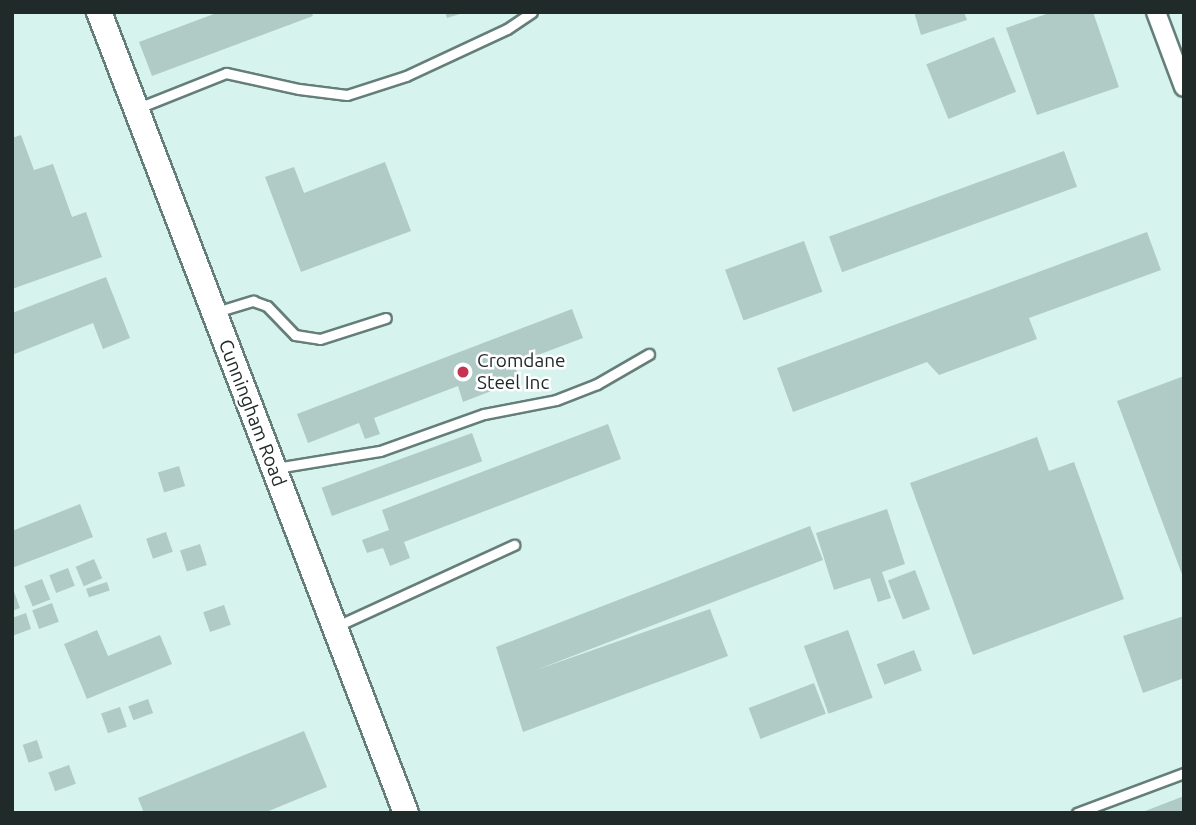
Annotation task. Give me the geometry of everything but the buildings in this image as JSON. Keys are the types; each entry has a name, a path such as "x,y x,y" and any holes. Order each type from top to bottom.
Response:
{"street":[{"name":"Cunningham Road","path":"99,12 406,813"},
{"path":"1156,12 1184,87"}],"lane":[{"path":"136,109 226,73 299,89 347,95 406,76 507,29 532,12"},
{"path":"214,313 253,301 267,306 295,335 320,340 386,318"},
{"path":"274,469 380,451 484,414 556,400 597,384 649,354"},
{"path":"335,627 514,545"},
{"path":"1077,813 1184,774"}],"place":[{"name":"Cromdane Steel Inc","path":"463,372"}]}
